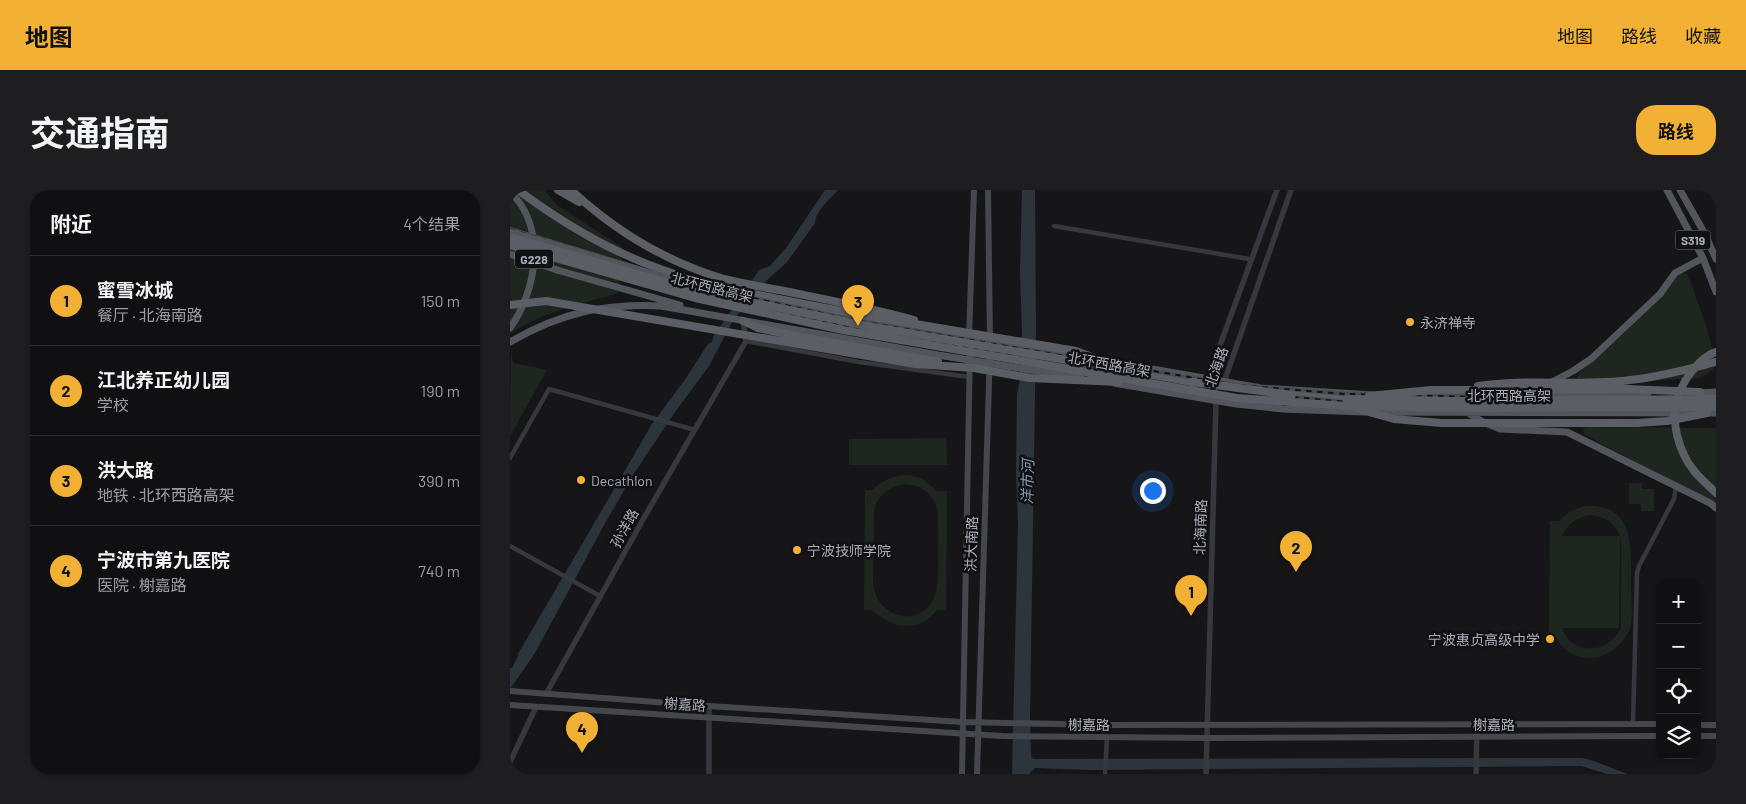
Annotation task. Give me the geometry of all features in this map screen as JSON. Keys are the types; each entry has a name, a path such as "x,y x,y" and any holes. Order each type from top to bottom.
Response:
{"highway":[{"path":"518,190 574,227 617,251 662,270 712,284 860,315 1076,351 1131,371"},
{"path":"558,190 590,208"},
{"path":"571,190 613,226 662,254 694,268 717,276 875,309 944,329"},
{"name":"北环西路高架","path":"510,237 696,291 873,327 1258,391 1347,402 1716,399"},
{"name":"北环西路高架","path":"510,244 695,298 843,330 1238,398 1481,408 1716,407"},
{"path":"510,305 546,301 898,362 974,368"},
{"path":"743,321 758,328 801,338 1030,378 1148,383"},
{"path":"1716,352 1700,361 1681,386 1675,404 1677,436 1684,455 1694,471 1716,493"},
{"path":"1454,390 1492,384 1630,380 1716,362"},
{"path":"1347,402 1397,392 1454,390 1627,389 1700,392"},
{"path":"1347,402 1394,419 1441,422 1637,423 1667,421 1707,413"}],"main road":[{"name":"洪大南路","path":"962,774 969,339 974,190"},
{"name":"洪大南路","path":"977,774 990,363 988,190"},
{"name":"S319","path":"1667,190 1702,258 1716,292"},
{"name":"S319","path":"1680,190 1705,234 1716,259"},
{"name":"G228","path":"510,192 516,197 528,218 535,250 529,287 518,318 510,328"},
{"path":"510,232 660,276 789,306 969,339 1260,388 1353,395 1463,397 1716,392"},
{"path":"510,254 557,270 709,314"},
{"path":"1527,395 1573,371 1591,359 1660,294 1675,273 1702,258"},
{"path":"510,342 530,330 587,309 638,305 661,306 1216,401 1283,409 1470,413 1716,413"},
{"path":"1470,413 1481,421 1500,429 1567,432 1716,508"},
{"name":"榭嘉路","path":"510,691 962,722 1043,724 1656,724"},
{"name":"榭嘉路","path":"510,705 978,735 1107,740 1477,740 1656,736"},
{"path":"1701,725 1716,725"},
{"path":"1701,736 1716,736"}],"street":[{"name":"北海路","path":"1216,401 1214,380 1216,356 1277,190"},
{"name":"北海路","path":"1216,401 1225,381 1291,190"},
{"path":"1054,226 1249,260"},
{"path":"743,321 746,341 859,362 969,377"},
{"name":"孙洋路","path":"546,694 746,341"},
{"path":"510,458 549,389 694,430"},
{"name":"北海南路","path":"1206,774 1216,401"},
{"path":"1633,724 1637,573 1674,500 1676,486"},
{"path":"510,546 559,575 600,596"},
{"path":"708,774 709,706"},
{"path":"510,762 536,707"},
{"path":"1476,774 1477,724"},
{"path":"1106,774 1107,740"}],"shaded area":[{"path":"510,190 544,190 557,205 623,248 618,293 548,314 510,334"},
{"path":"1681,273 1687,274 1704,321 1714,358 1712,371 1699,378 1578,385 1577,378 1579,373 1659,299"},
{"path":"511,349 513,363 547,370 510,436"},
{"path":"1584,428 1716,428 1716,505 1585,435 1583,432"},
{"path":"946,438 947,465 849,465 849,439"},
{"path":"904,475 923,479 937,491 947,491 946,610 937,610 922,623 905,626 888,621 872,610 864,610 865,490 873,490 885,480","holes":["912,485 928,493 937,508 938,579 935,595 929,606 920,613 911,616 901,616 891,612 876,596 873,584 874,509 876,503 886,491 895,486"]},
{"path":"1629,483 1642,483 1642,489 1654,489 1654,511 1641,511 1641,504 1629,504"},
{"path":"1584,506 1601,507 1613,512 1622,520 1630,543 1631,626 1622,642 1613,650 1592,658 1570,653 1561,645 1554,633 1549,633 1550,521 1559,521 1569,512","holes":["1590,515 1608,521 1615,527 1620,536 1562,536 1573,522 1581,517","1620,536 1621,627 1609,643 1600,647 1582,648 1574,644 1562,628 1619,628"]}],"water":[{"path":"825,190 838,190 821,209 815,223 787,262 755,291 731,324 709,366 673,415 633,475 535,653 510,689 510,668 512,668 518,654 652,424 708,344 712,342 713,337 759,270 770,266 786,248"},
{"name":"洋市河","path":"1022,190 1035,190 1036,333 1030,716 1031,756 1033,759 1582,758 1627,774 1607,774 1581,766 1091,770 1035,768 1029,774 1012,774 1018,523 1016,471 1017,394 1020,379 1022,333 1020,271"}],"railway":[{"path":"510,229 698,286 859,321 1236,385 1346,394 1478,397"},
{"path":"510,239 683,290"},
{"path":"747,304 857,329 1022,356"},
{"path":"1293,397 1347,402 1416,403"}],"place":[{"name":"永济禅寺","path":"1410,322"},
{"name":"洪大路","path":"858,326"},
{"name":"Decathlon","path":"581,480"},
{"name":"宁波技师学院","path":"797,550"},
{"name":"江北养正幼儿园","path":"1296,572"},
{"name":"蜜雪冰城","path":"1191,616"},
{"name":"宁波惠贞高级中学","path":"1550,639"},
{"name":"宁波市第九医院","path":"582,753"}]}
